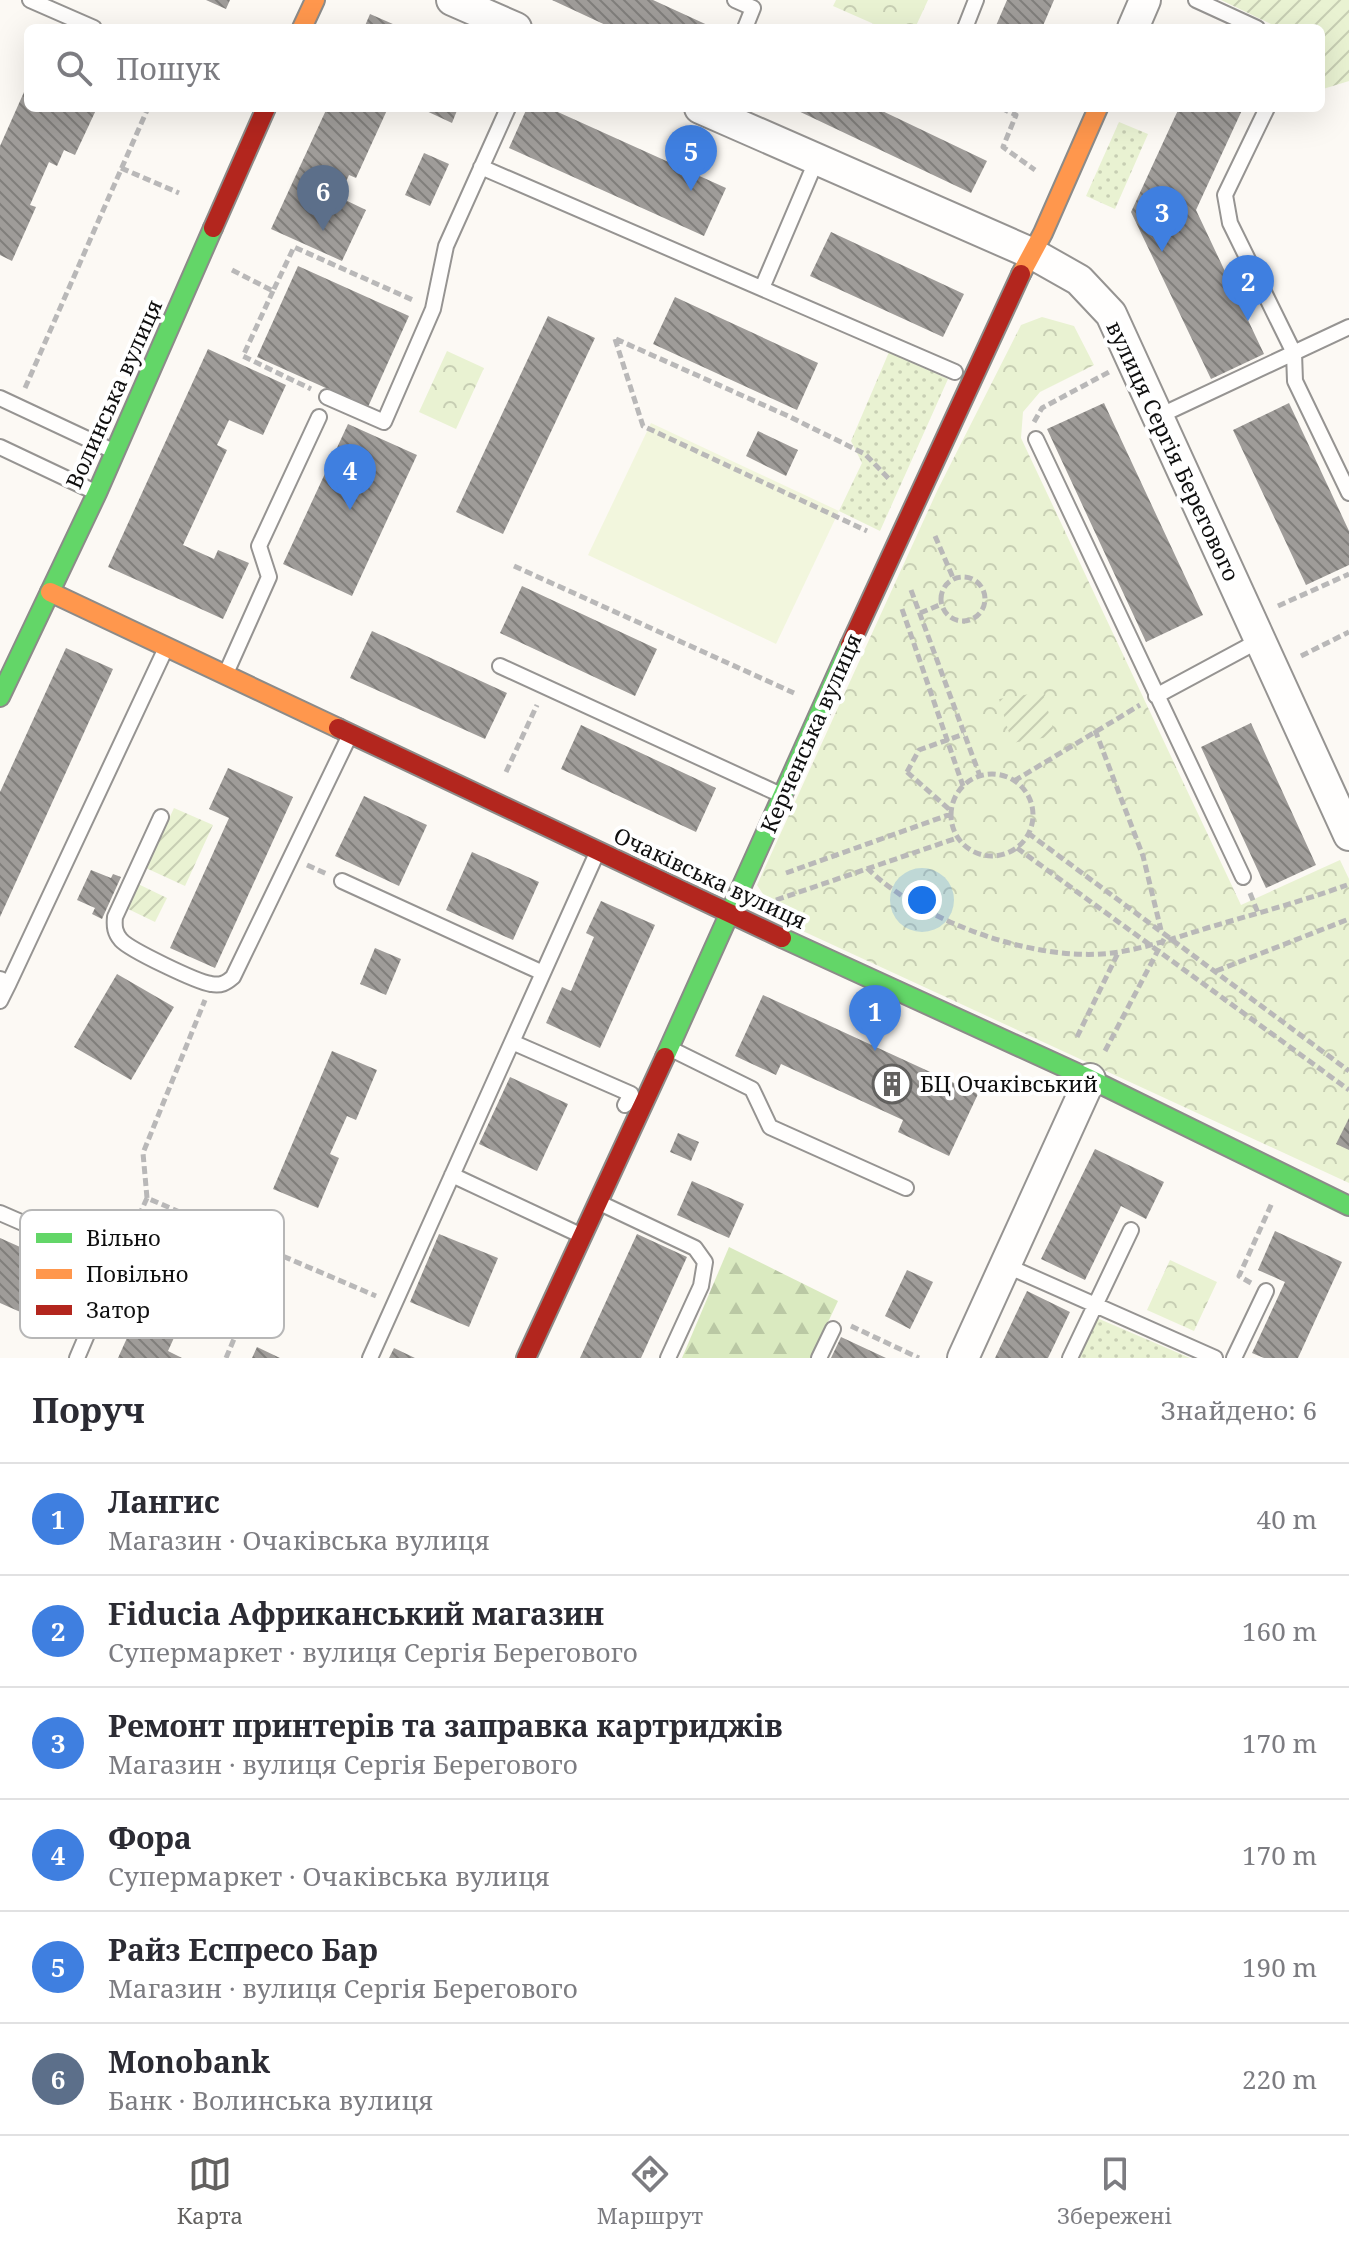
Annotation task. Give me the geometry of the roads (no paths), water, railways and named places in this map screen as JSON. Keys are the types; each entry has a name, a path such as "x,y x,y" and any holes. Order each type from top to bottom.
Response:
{"street":[{"path":"304,24 315,0"},
{"path":"452,0 507,24"},
{"path":"1135,24 1145,0"},
{"name":"Волинська вулиця","path":"0,697 97,493 264,112"},
{"name":"вулиця Сергія Берегового","path":"713,112 1033,254 1079,280 1111,314 1349,835"},
{"name":"Керченська вулиця","path":"526,1358 575,1227 598,1202 885,566 1033,254 1096,112"},
{"name":"Очаківська вулиця","path":"50,592 730,915 1096,1069 1349,1206"},
{"path":"963,1358 1096,1069"}],"lane":[{"path":"30,0 85,24"},
{"path":"735,0 753,8 747,24"},
{"path":"967,24 976,0"},
{"path":"1196,0 1248,24"},
{"path":"327,397 384,422 433,309 446,246 506,112"},
{"path":"1265,112 1225,195 1230,223 1294,353 1295,381 1349,493"},
{"path":"762,288 817,159"},
{"path":"481,167 955,372"},
{"path":"1157,417 1349,327"},
{"path":"0,398 115,451"},
{"path":"225,675 269,577 259,546 319,417"},
{"path":"1036,439 1243,877"},
{"path":"0,447 97,493"},
{"path":"1156,696 1260,640"},
{"path":"0,1001 4,981 167,647"},
{"path":"500,666 783,796"},
{"path":"161,817 115,917 114,929 125,944 197,980 224,985 233,977 350,735"},
{"path":"370,1358 598,851"},
{"path":"342,881 543,973"},
{"path":"512,1042 631,1094 618,1121"},
{"path":"669,1048 752,1089 770,1127 906,1188"},
{"path":"452,1175 575,1227"},
{"path":"598,1202 695,1248 705,1262 701,1286 668,1358"},
{"path":"0,1213 20,1222"},
{"path":"1070,1358 1131,1230"},
{"path":"1005,1265 1215,1358"},
{"path":"1234,1358 1266,1291"},
{"path":"819,1358 833,1329"},
{"path":"77,1358 86,1338"}],"place":[{"name":"Райз Еспресо Бар","path":"691,191"},
{"name":"Monobank","path":"323,231"},
{"name":"Ремонт принтерів та заправка картриджів","path":"1162,252"},
{"name":"Fiducia Африканський магазин","path":"1248,321"},
{"name":"Фора","path":"350,510"},
{"name":"Лангис","path":"875,1051"},
{"name":"БЦ Очаківський","path":"892,1084"}]}
